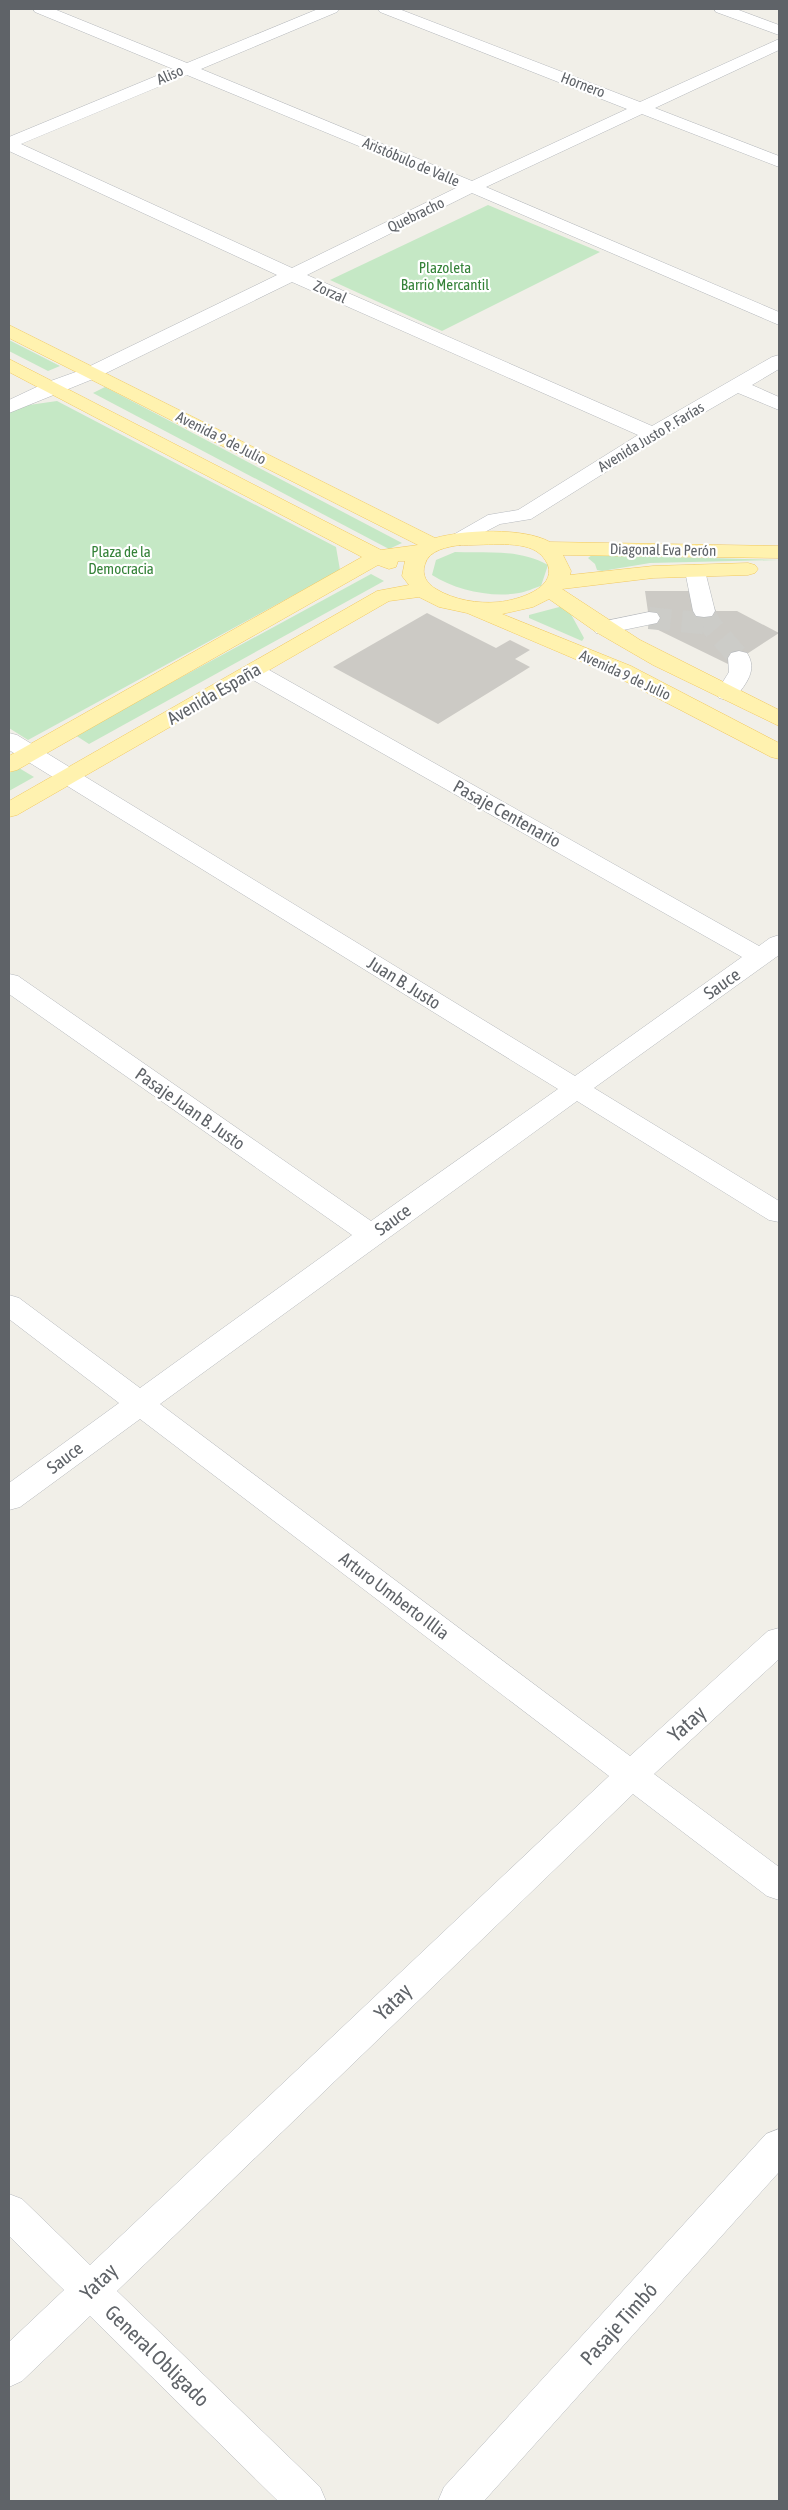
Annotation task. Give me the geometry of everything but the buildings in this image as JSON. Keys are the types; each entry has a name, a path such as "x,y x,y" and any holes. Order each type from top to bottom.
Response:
{"main road":[{"name":"Avenida 9 de Julio","path":"9,331 427,549"},
{"name":"Avenida 9 de Julio","path":"9,365 377,557 443,600 466,607 623,671 779,752"},
{"name":"Diagonal Eva Perón","path":"427,549 442,541 460,539 539,545 779,552"},
{"path":"466,607 490,609 514,606 535,599 553,586 560,571 558,563 539,545"},
{"path":"9,765 377,557 427,549"},
{"path":"418,583 412,567 427,549"},
{"name":"Diagonal Eva Perón","path":"553,586 653,572 779,568"},
{"name":"Avenida España","path":"9,810 384,595 418,583"},
{"name":"Avenida 9 de Julio","path":"553,586 604,628 779,719"}],"street":[{"name":"Aristóbulo de Valle","path":"41,9 472,188 779,320"},
{"name":"Aliso","path":"9,144 185,68 331,9"},
{"name":"Hornero","path":"386,9 779,162"},
{"path":"722,9 779,30"},
{"name":"Quebracho","path":"9,407 52,387 91,373 640,107 779,44"},
{"name":"Zorzal","path":"9,144 292,275 653,434"},
{"name":"Avenida Justo P. Farías","path":"460,539 495,518 524,515 653,434 779,361"},
{"path":"737,385 779,404"},
{"path":"524,515 539,545"},
{"path":"695,571 704,611"},
{"path":"604,628 649,618"},
{"path":"727,693 739,678 742,663 739,658"},
{"name":"Pasaje Centenario","path":"254,671 770,950"},
{"name":"Juan B. Justo","path":"9,740 779,1213"},
{"name":"Sauce","path":"9,1499 371,1235 770,950"},
{"name":"Pasaje Juan B. Justo","path":"9,982 371,1235"},
{"name":"Arturo Umberto Illia","path":"9,1305 779,1886"},
{"name":"Yatay","path":"9,2368 632,1774 779,1640"},
{"name":"Pasaje Timbó","path":"458,2501 779,2146"},
{"name":"General Obligado","path":"9,2211 306,2501"}],"green space":[{"name":"Plazoleta Barrio Mercantil","path":"488,205 600,252 442,331 330,280"},
{"path":"9,340 60,366 48,371 9,351"},
{"path":"105,387 402,543 389,549 93,393"},
{"name":"Plaza de la Democracia","path":"57,401 336,547 340,570 28,740 9,728 9,412 22,406"},
{"path":"455,552 514,554 526,556 548,565 541,586 524,592 508,594 474,592 451,585 432,575 436,560"},
{"path":"592,555 779,560 650,563 602,571 597,570 595,564 588,558"},
{"path":"371,574 384,581 89,744 75,735"},
{"path":"563,606 567,607 584,638 582,641 529,618 529,615"},
{"path":"19,768 34,777 9,791 9,773"}],"tunnel":[{"path":"704,611 710,624"},
{"path":"649,618 710,624"},
{"path":"710,624 739,658"}]}
